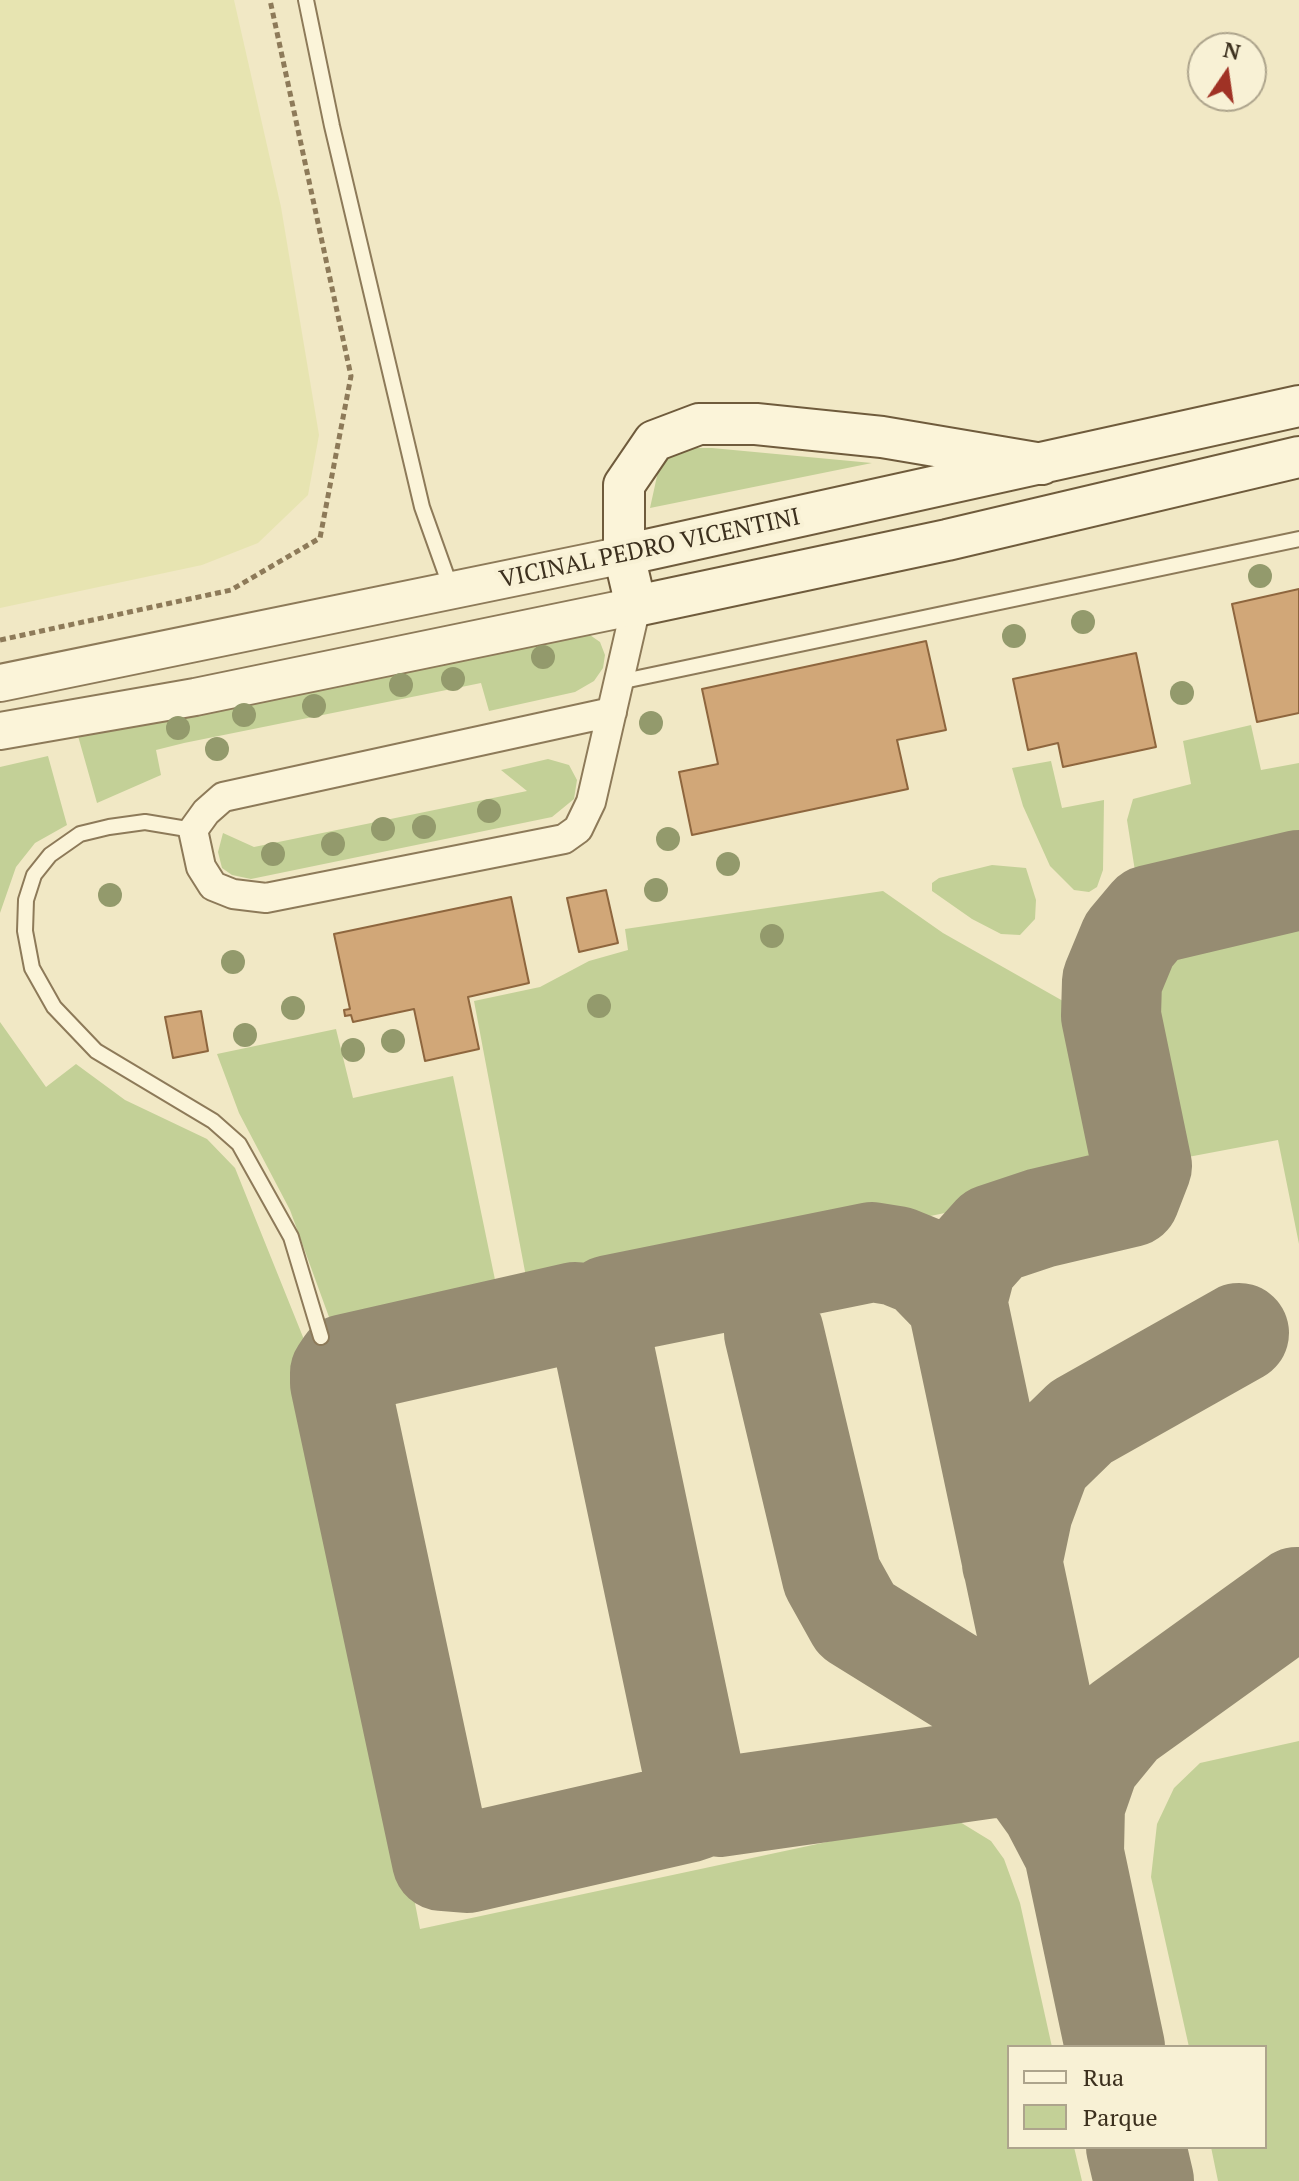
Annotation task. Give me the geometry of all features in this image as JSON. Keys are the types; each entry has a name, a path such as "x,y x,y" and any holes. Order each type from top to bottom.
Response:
{"main road":[{"name":"VICINAL PEDRO VICENTINI","path":"624,555 1299,406"},
{"path":"1042,464 882,437 756,424 699,424 654,441 624,485 624,555 636,606 947,540 1299,457"}],"street":[{"name":"VICINAL PEDRO VICENTINI","path":"0,683 624,555"},
{"path":"0,731 195,697 636,606 619,682 612,712 591,802 578,829 564,839 266,898 233,894 213,886 201,867 193,830 206,812 223,797 612,712"}],"lane":[{"path":"306,0 332,126 422,507 452,592"},
{"path":"619,682 1299,539"},
{"path":"193,830 145,822 109,827 80,834 50,855 34,875 26,900 25,931 32,968 54,1007 96,1051 213,1121 239,1144 291,1237 321,1337"}],"path":[{"path":"0,640 231,590 320,538 351,376 270,0"}],"shaded area":[{"path":"0,0 234,0 281,207 319,435 308,495 258,543 202,565 0,608"}],"green space":[{"path":"688,448 872,463 650,508 659,467 669,456"},
{"path":"587,633 600,642 605,655 603,668 594,681 575,692 489,711 481,683 184,743 156,750 161,775 97,803 78,736 94,730"},
{"path":"1251,725 1261,770 1299,763 1299,854 1160,883 1140,876 1135,871 1127,820 1133,799 1191,784 1183,741"},
{"path":"48,756 67,825 35,843 16,867 0,913 0,767"},
{"path":"548,759 569,765 577,780 574,799 552,817 251,879 232,875 222,868 218,852 223,833 254,847 527,791 501,770"},
{"path":"1051,761 1062,808 1104,800 1103,870 1097,887 1089,892 1074,890 1050,866 1023,806 1012,768"},
{"path":"992,865 1026,868 1036,900 1035,919 1020,935 1001,934 972,919 932,891 932,883 939,878"},
{"path":"883,891 943,933 1063,1001 1077,1017 1086,1045 1106,1180 530,1298 474,1001 540,987 589,961 628,950 625,929"},
{"path":"1299,901 1299,1244 1278,1140 1188,1157 1143,1055 1141,995 1147,974 1178,933 1197,924"},
{"path":"0,1022 46,1087 76,1064 125,1100 207,1139 235,1168 307,1347 420,1929 939,1818 960,1822 991,1841 1004,1859 1020,1903 1052,2045 1007,2045 1007,2149 1074,2149 1082,2181 0,2181"},
{"path":"336,1029 353,1098 453,1076 500,1304 337,1339 290,1210 239,1113 217,1054"},
{"path":"1299,1741 1299,2181 1218,2181 1211,2149 1267,2149 1267,2045 1189,2045 1151,1877 1157,1824 1174,1788 1200,1763"}],"building":[{"path":"1299,589 1299,713 1257,722 1232,604"},
{"path":"926,641 946,730 897,740 908,789 692,835 679,772 718,764 702,689"},
{"path":"1136,653 1156,747 1063,767 1058,743 1028,750 1013,679"},
{"path":"606,890 618,943 579,952 567,898"},
{"path":"511,897 529,983 468,997 479,1049 425,1061 414,1009 353,1022 351,1015 345,1016 344,1010 350,1009 334,934"},
{"path":"201,1011 208,1051 173,1058 165,1017"}],"taxiway":[{"path":"1115,2045 957,1301 967,1263 993,1234 1041,1218 1130,1197 1142,1166 1111,1016 1112,981 1129,940 1150,915 1299,880"},
{"path":"957,1301 924,1267 897,1256 872,1252 610,1305 602,1311 599,1325 699,1800 719,1807 1000,1767 1028,1776 1051,1808 1074,1852 1075,1805 1090,1762 1122,1723 1297,1597"},
{"path":"599,1325 588,1314 575,1312 346,1364 340,1373 340,1383 442,1861 467,1863 686,1813 695,1810 699,1800"},
{"path":"774,1333 832,1577 856,1620 993,1705 1029,1739 1056,1790"},
{"path":"1012,1563 1023,1511 1042,1460 1081,1422 1239,1333"},
{"path":"1136,2149 1144,2181"}]}
